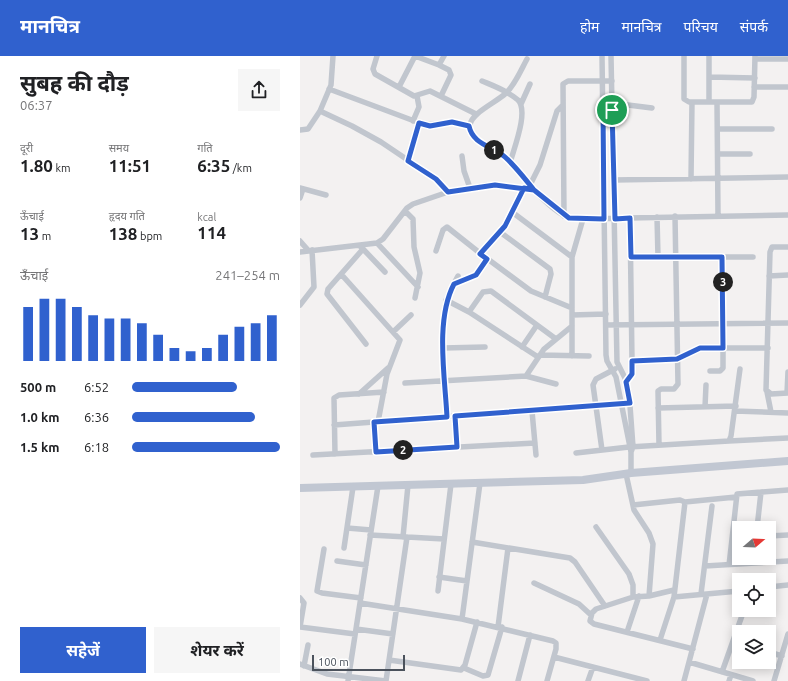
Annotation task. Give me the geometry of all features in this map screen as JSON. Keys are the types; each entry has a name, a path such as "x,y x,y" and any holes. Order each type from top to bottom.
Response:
{"street":[{"path":"300,130 308,129 320,111 332,79 332,56"},
{"path":"377,56 374,72 399,88 417,96"},
{"path":"399,88 414,56 449,70 451,75 441,96"},
{"path":"439,65 444,56"},
{"path":"602,56 607,361 616,376 631,449"},
{"path":"611,56 615,219 615,324 619,368 626,382 630,403 631,463 629,474 633,505 637,516 652,539 653,544 648,596"},
{"path":"684,56 682,94 686,101 692,102 752,102 754,97 755,58 788,59"},
{"path":"709,56 709,102"},
{"path":"469,126 476,114 507,92 527,59"},
{"path":"709,77 755,78"},
{"path":"482,81 507,92 521,104"},
{"path":"564,216 562,87 565,82 612,81"},
{"path":"510,162 523,115 521,104 530,84"},
{"path":"754,87 788,88"},
{"path":"329,89 430,126 452,122 469,126"},
{"path":"417,96 426,91 441,96 476,114"},
{"path":"408,161 419,107 417,96"},
{"path":"691,179 692,102"},
{"path":"717,102 718,215"},
{"path":"612,103 652,108"},
{"path":"532,187 557,111 563,105"},
{"path":"603,110 612,110"},
{"path":"320,111 368,134 436,179 448,192"},
{"path":"469,126 472,134 477,140 501,154 532,187 564,216 569,218 615,219 718,215 788,215"},
{"path":"718,129 772,129"},
{"path":"604,137 613,137"},
{"path":"718,154 750,154"},
{"path":"462,156 464,171 470,188"},
{"path":"614,180 788,177"},
{"path":"300,252 310,250 361,248 377,243 383,239 405,211 413,204 448,192 495,185 524,188 532,187"},
{"path":"300,198 301,188 326,195"},
{"path":"480,254 500,232 524,188"},
{"path":"604,190 614,190"},
{"path":"405,211 413,219 414,247 420,273 415,298"},
{"path":"512,212 572,257"},
{"path":"659,445 657,394 659,390 674,389 677,387 675,216"},
{"path":"657,217 658,257"},
{"path":"626,382 632,374 630,218"},
{"path":"572,356 572,257 583,219"},
{"path":"436,251 443,230 447,227 480,254 526,288 572,308"},
{"path":"500,232 550,269 551,274 545,297"},
{"path":"300,241 310,250 314,287 300,305"},
{"path":"377,243 418,287"},
{"path":"771,412 767,392 770,249 775,247 788,247"},
{"path":"361,248 386,272"},
{"path":"361,248 328,289 327,294 366,344"},
{"path":"631,257 753,257"},
{"path":"710,371 722,370 724,323 722,257"},
{"path":"454,284 476,275 487,259"},
{"path":"341,274 393,332 400,343 389,367 376,422 376,452"},
{"path":"770,276 788,275"},
{"path":"447,417 443,348 446,300 458,276"},
{"path":"469,312 483,292 489,290 556,339"},
{"path":"446,300 469,312 522,347 539,356 589,356"},
{"path":"572,315 606,314"},
{"path":"393,332 411,315"},
{"path":"606,325 724,323 788,324"},
{"path":"522,347 537,326"},
{"path":"526,376 539,356 572,326"},
{"path":"443,348 485,347"},
{"path":"632,361 677,359 700,348 768,348"},
{"path":"358,394 389,367"},
{"path":"602,450 594,382 612,369 619,368"},
{"path":"728,441 731,436 736,409 740,369"},
{"path":"767,392 787,393 788,372"},
{"path":"404,383 526,376 556,384"},
{"path":"705,407 706,385"},
{"path":"335,454 334,398 339,395 384,392"},
{"path":"334,425 630,403"},
{"path":"658,408 705,407 788,413"},
{"path":"532,411 536,455"},
{"path":"455,416 457,447"},
{"path":"576,453 631,449 659,445 788,438"},
{"path":"313,455 535,442"},
{"path":"300,488 583,480 629,474 788,461"},
{"path":"462,619 480,483"},
{"path":"438,591 451,484"},
{"path":"308,646 302,665 327,674 349,679 386,681 405,537 408,485"},
{"path":"349,679 378,486"},
{"path":"344,548 353,487"},
{"path":"633,505 680,500 685,502 736,497 741,493 788,490"},
{"path":"758,521 761,492"},
{"path":"734,521 736,497"},
{"path":"660,640 674,597 685,502"},
{"path":"684,681 693,649 704,594 705,566 712,506"},
{"path":"596,527 629,574 633,585 636,597 627,632"},
{"path":"347,528 371,533 405,537 444,539"},
{"path":"776,536 788,535"},
{"path":"729,565 732,539"},
{"path":"472,542 572,559 605,606"},
{"path":"389,660 458,670 464,668 482,676 488,675 500,627 508,548"},
{"path":"324,549 317,591 396,610 462,619 500,627 556,643 547,681"},
{"path":"337,561 366,565"},
{"path":"705,566 788,561"},
{"path":"439,577 467,581"},
{"path":"534,583 579,604 591,615"},
{"path":"776,587 788,586"},
{"path":"674,590 636,597 605,606 594,611 590,620 594,624 693,649"},
{"path":"674,597 732,591"},
{"path":"300,598 304,603 300,627 393,634"},
{"path":"464,668 477,622"},
{"path":"774,681 788,634"},
{"path":"518,681 530,635"},
{"path":"722,672 732,642"},
{"path":"776,654 782,656"},
{"path":"554,656 646,681"},
{"path":"689,662 753,681"},
{"path":"588,681 593,667"},
{"path":"729,681 731,675"}],"route":[{"path":"612,110 603,110 604,219 569,218 564,216 534,190 524,188 495,185 448,192 436,179 408,161 419,123 430,126 448,122 456,122 469,126 472,134 477,140 505,157 534,190 524,188 505,226 497,237 480,254 487,259 476,275 454,284 448,294 444,312 443,348 447,417 374,422 376,452 457,447 455,416 630,403 626,382 632,374 632,361 677,359 700,348 723,348 724,323 722,257 631,257 630,218 615,219 612,110"}]}
